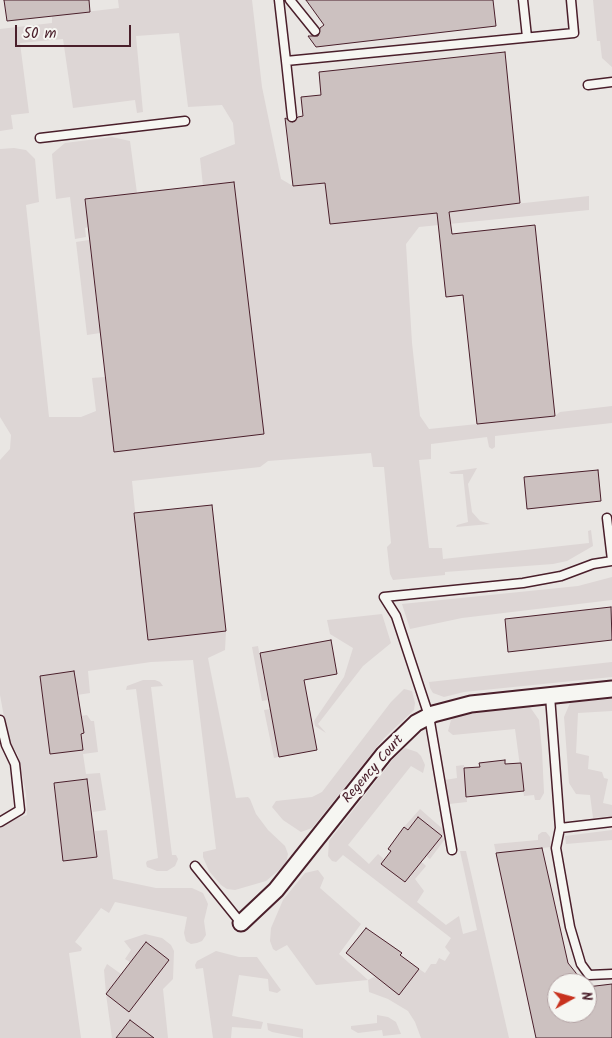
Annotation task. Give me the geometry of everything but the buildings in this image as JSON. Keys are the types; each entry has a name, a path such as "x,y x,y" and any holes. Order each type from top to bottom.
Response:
{"street":[{"name":"Regency Court","path":"241,923 276,890 384,754 416,723 429,716 471,704 612,689"}],"lane":[{"path":"279,0 292,118"},
{"path":"290,0 315,31"},
{"path":"523,0 527,37"},
{"path":"286,61 574,33 571,0"},
{"path":"588,85 612,82"},
{"path":"40,138 185,121"},
{"path":"452,850 429,716 396,616 384,598 523,583 561,576 593,564 612,560 607,518"},
{"path":"550,696 560,828 556,848 570,926 581,964 590,975 612,974"},
{"path":"0,720 6,745 15,764 20,810 0,822"},
{"path":"560,828 612,822"},
{"path":"195,866 241,923"}],"shaded area":[{"path":"0,0 612,0 612,1038 70,1038 0,943"},
{"path":"118,0 252,0 262,87 281,179 293,186 325,183 330,224 589,196 589,210 419,227 406,244 412,343 420,416 429,429 555,416 560,412 612,406 612,423 495,436 495,447 492,449 489,447 487,437 431,444 431,459 419,460 429,548 442,548 443,559 589,543 588,531 591,530 593,546 567,561 553,564 445,572 445,575 393,580 390,574 387,547 391,543 384,467 373,467 371,453 268,461 260,467 132,481 148,640 226,631 225,650 208,658 236,798 248,797 250,799 256,814 268,830 285,846 288,854 286,864 266,881 235,890 227,889 221,885 209,871 203,857 203,852 216,849 193,660 151,662 88,671 90,693 77,695 74,671 40,676 50,754 83,750 81,716 87,715 91,721 94,721 98,752 83,754 86,774 100,773 106,810 93,812 87,779 54,783 63,861 97,857 95,831 107,830 113,879 156,888 192,888 203,893 208,904 204,921 206,935 202,941 197,943 191,944 186,941 184,933 187,917 115,902 109,913 101,908 75,942 82,948 81,951 69,953 81,1038 0,1038 0,824 27,815 26,794 18,755 8,739 0,695 0,460 10,449 11,435 0,417 0,149 14,148 26,150 35,159 39,202 26,205 49,417 81,417 96,411 92,378 105,377 114,452 264,434 234,182 203,186 200,158 235,144 233,123 222,105 188,107 179,33 136,36 143,112 137,113 135,100 73,108 63,39 20,43 29,113 11,115 13,129 0,131 0,29 52,23 52,16 119,8"},
{"path":"593,0 612,0 612,67 602,58 600,41 597,41"},
{"path":"112,137 130,141 137,193 85,199 88,227 85,228 86,237 75,239 70,197 56,199 52,154 65,143"},
{"path":"89,240 100,333 87,335 76,242"},
{"path":"477,468 468,484 472,512 480,521 490,524 456,527 468,522 463,474 451,474 449,472"},
{"path":"612,577 612,600 462,618 410,629 402,604 578,586"},
{"path":"382,614 391,643 363,666 318,724 326,733 315,726 314,721 344,677 353,648 330,634 327,620"},
{"path":"258,646 268,700 262,701 252,647"},
{"path":"612,662 612,677 464,692 444,697 433,693 429,682"},
{"path":"143,680 155,680 163,686 151,687 172,855 176,855 178,859 175,866 167,871 157,871 147,867 146,863 158,858 136,689 126,690 127,686"},
{"path":"404,689 412,691 415,703 414,710 384,738 312,828 301,832 283,820 272,807 276,801 312,797 322,792 391,702"},
{"path":"612,698 612,711 578,713 576,753 589,756 588,769 602,772 604,778 608,779 603,803 612,805 612,816 593,818 590,795 576,794 569,783 564,717 570,703"},
{"path":"530,707 539,720 544,793 540,800 535,800 534,795 524,796 515,729 453,735 448,731 451,720 457,715"},
{"path":"270,709 279,757 274,758 264,710"},
{"path":"405,748 417,752 421,756 425,765 423,773 411,766 348,845 369,864 378,854 385,860 382,864 405,882 421,862 424,864 426,866 415,879 424,891 417,902 446,925 459,916 463,934 477,930 460,851 466,851 509,1038 421,1038 415,1022 408,1011 388,999 369,992 368,980 376,976 419,969 425,973 431,964 436,964 439,958 445,961 450,953 445,947 451,938 343,855 336,862 332,861 328,856 329,841 394,758"},
{"path":"464,765 467,802 449,804 445,780 457,778 456,766"},
{"path":"420,809 445,831 442,836 445,839 430,859 426,856 441,837 418,818 408,830 404,827"},
{"path":"612,830 612,840 566,844 565,836"},
{"path":"546,832 550,837 551,847 496,853 494,844 538,840 538,835"},
{"path":"318,870 324,878 320,888 361,924 339,954 368,980 316,985 287,945 276,951 273,949 270,941 271,928 283,900 305,873"},
{"path":"145,934 162,938 171,945 174,951 173,979 163,989 168,1038 154,1038 130,1020 116,1038 112,1038 106,994 129,1012 169,960 146,942 130,962 125,959 131,950 124,941"},
{"path":"216,951 239,957 257,957 281,990 277,993 269,991 268,979 239,975 232,1016 263,1022 261,1029 232,1027 231,1038 213,1038 203,968 196,969 195,965 197,961"},
{"path":"107,964 121,974 106,994 104,970"},
{"path":"377,1015 388,1017 396,1022 401,1034 383,1036 382,1030 358,1033 351,1029 351,1026 377,1023"},
{"path":"267,1023 303,1029 303,1038 272,1032 268,1030"}]}
